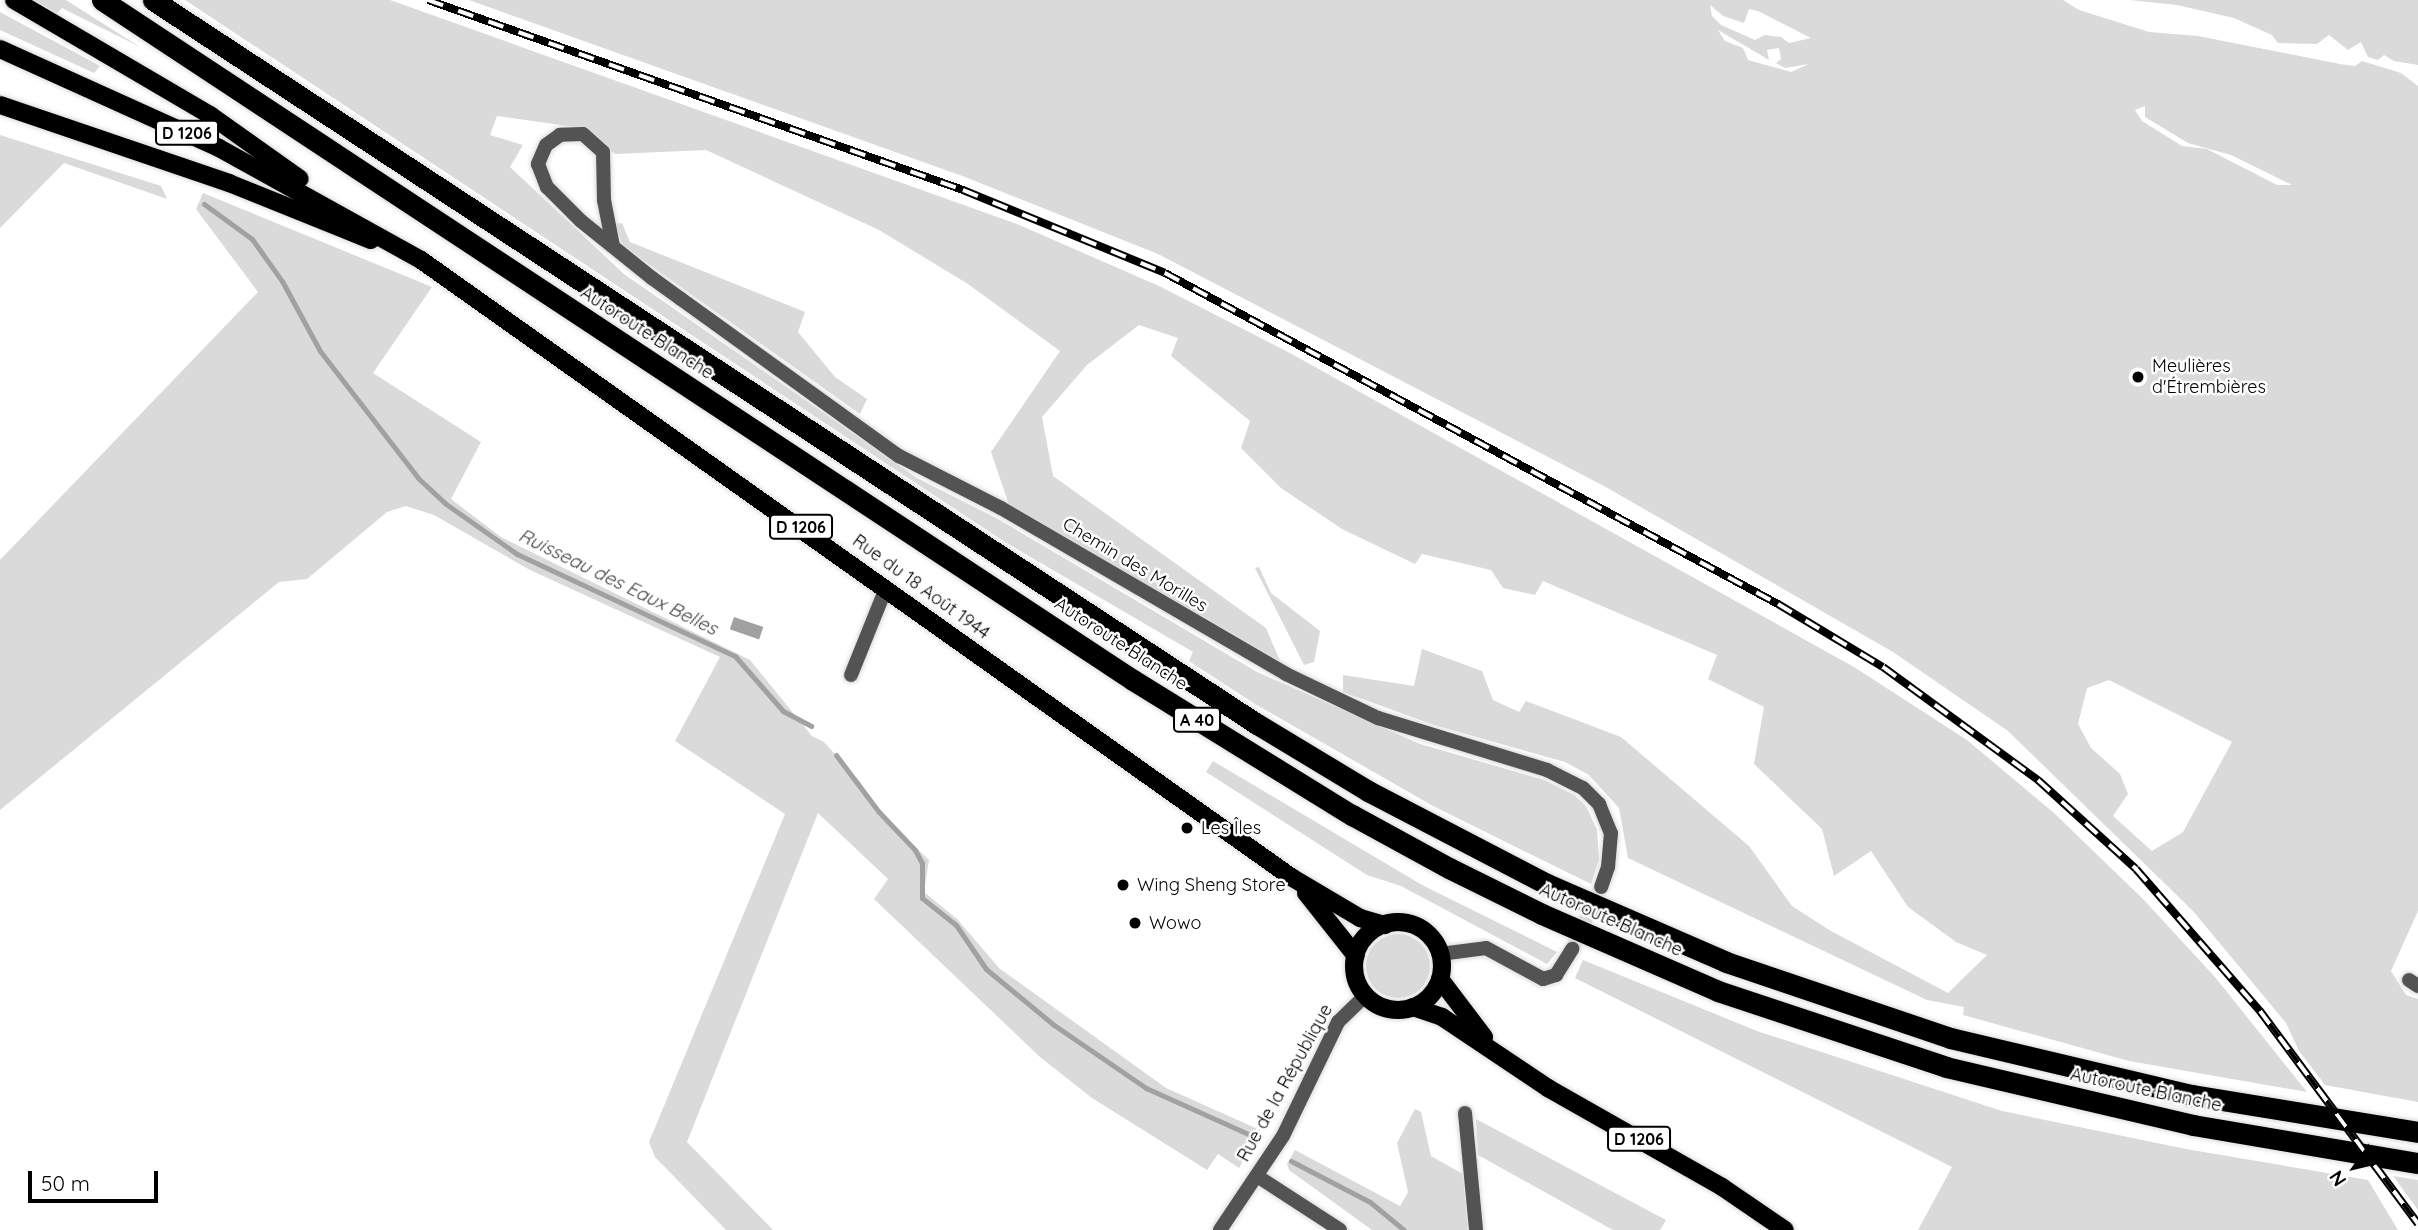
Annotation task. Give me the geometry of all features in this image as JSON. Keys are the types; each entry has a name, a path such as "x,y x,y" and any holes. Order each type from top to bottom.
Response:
{"highway":[{"name":"Autoroute Blanche","path":"102,0 1133,680 1352,815 1450,868 1554,920 1718,991 1923,1060 2193,1125 2418,1163"},
{"name":"Autoroute Blanche","path":"153,0 1143,653 1368,791 1491,856 1726,962 1938,1034 2192,1095 2418,1132"}],"main road":[{"path":"14,0 209,115 368,228"},
{"name":"D 1206","path":"0,49 219,148 368,228 421,260"},
{"path":"0,105 229,183 421,260"},
{"name":"Rue du 18 Août 1944","path":"421,260 1291,877 1360,918 1385,925"},
{"name":"Rue du 18 Août 1944","path":"1291,877 1339,930 1356,956"},
{"path":"1402,922 1419,928 1440,954 1440,979 1430,996 1413,1007 1387,1008 1366,995 1356,976 1356,956 1365,937 1385,925 1402,922"},
{"name":"D 1206","path":"1440,979 1493,1048"},
{"name":"D 1206","path":"1413,1007 1437,1014 1493,1048 1548,1088 1722,1187 1785,1230"}],"street":[{"name":"Chemin des Morilles","path":"613,246 604,200 604,152 583,134 560,135 539,157 543,180 581,221 613,246 900,456 1001,508 1188,620 1378,718 1574,782 1599,804 1608,823 1611,852 1601,887"},
{"path":"851,675 886,588"},
{"path":"1440,954 1486,948 1544,979 1556,975 1572,949"},
{"name":"Rue de la République","path":"1220,1230 1257,1176 1301,1102 1338,1022 1366,995"},
{"path":"1465,1113 1476,1230"},
{"path":"1257,1176 1340,1230"}],"shaded area":[{"path":"33,0 66,0 140,47 62,8 57,13"},
{"path":"185,0 390,0 1017,224 1159,286 1290,353 1854,667 1967,740 2054,813 2143,899 2215,977 2307,1092 2129,1061 1963,1015 1964,1007 1927,1000 1628,858 1619,808 1589,775 1565,762 1434,725 1343,692 1343,675 1414,686 1422,649 1482,671 1493,700 1519,712 1526,701 1621,737 1749,846 1792,906 1831,931 1948,993 1987,955 1956,942 1908,907 1871,851 1834,876 1822,829 1754,764 1764,707 1708,679 1717,655 1543,581 1535,595 1503,588 1491,570 1422,554 1415,564 1342,529 1281,488 1241,448 1250,421 1171,356 1178,338 1139,325 1087,365 1042,417 1053,476 1266,628 1280,661 1009,505 991,452 1060,351 968,284 879,230 706,150 615,154 582,128 497,116 490,135 523,145 510,167 624,274 917,478 998,519 1257,672 1420,744 1544,780 1574,795 1586,806 1597,830 1599,860 1591,884 1433,806 1255,704 1189,661 1193,652 1005,542"},
{"path":"469,0 2063,0 2079,10 2149,32 2198,36 2340,64 2355,66 2362,61 2401,73 2418,86 2418,911 2391,971 2406,995 2418,999 2418,1102 2325,1085 2299,1051 2286,1023 2193,911 2008,731 1893,652 1604,486 1158,254 965,177","holes":["1710,5 1723,16 1744,23 1749,9 1811,38 1789,43 1781,37 1765,35 1755,40 1721,25 1712,16","1718,30 1769,60 1767,50 1779,48 1781,59 1776,63 1785,68 1809,64 1791,72 1748,60 1743,48 1725,41","2145,106 2145,117 2188,143 2231,155 2292,185 2277,185 2207,149 2182,146 2142,121 2135,110","2109,680 2232,742 2183,832 2152,851 2113,816 2128,794 2120,774 2091,748 2078,724 2087,688"]},
{"path":"2130,0 2418,0 2418,65 2394,61 2384,55 2378,60 2368,57 2361,42 2348,50 2329,35 2317,44 2278,43 2272,35 2234,18 2177,5"},
{"path":"0,12 100,66 94,73 0,30"},
{"path":"0,135 161,186 167,199 64,163 0,228"},
{"path":"203,193 432,287 373,373 481,442 451,499 501,537 750,660 812,736 824,742 860,782 878,811 929,860 924,892 957,919 999,968 1166,1088 1260,1130 1239,1168 1218,1154 1207,1170 1092,1098 1040,1057 874,899 888,879 818,813 687,1142 773,1230 726,1230 655,1157 649,1142 785,814 675,741 720,657 530,570 434,515 406,506 387,512 307,579 279,582 0,810 0,560 258,292 196,209"},
{"path":"622,223 630,242 805,312 798,332 835,377 867,399 860,414 623,246 614,224"},
{"path":"1259,567 1271,593 1320,631 1314,662 1304,665 1255,568"},
{"path":"734,617 763,627 759,639 730,629"},
{"path":"1213,761 1422,885 1557,952 1547,964 1401,886 1367,875 1206,772"},
{"path":"1398,934 1416,940 1424,948 1430,966 1424,984 1416,992 1398,998 1380,992 1372,984 1366,966 1372,948 1380,940"},
{"path":"1583,960 1757,1031 2002,1111 2186,1149 2368,1180 2398,1230 1918,1230 1952,1167 1575,978"},
{"path":"1415,1109 1421,1112 1431,1156 1463,1174 1468,1230 1372,1230 1289,1170 1287,1164 1295,1150 1400,1206 1408,1192 1397,1143"},
{"path":"1476,1119 1666,1220 1660,1230 1613,1230 1478,1155"},
{"path":"2393,1176 2418,1180 2418,1210"}],"waterway":[{"name":"Ruisseau des Eaux Belles","path":"204,204 252,239 282,281 320,351 418,478 446,504 517,554 735,656 783,711 811,726"},
{"name":"Ruisseau des Eaux Belles","path":"836,755 879,812 915,850 922,863 922,898 956,925 986,969 1054,1025 1146,1088 1255,1137"},
{"name":"Ruisseau des Eaux Belles","path":"1291,1161 1370,1202 1404,1230"}],"tunnel":[{"path":"1572,949 1601,887"}],"railway":[{"path":"428,0 963,190 1165,273 1778,604 1883,667 2038,780 2136,869 2260,1011 2418,1224"}],"place":[{"name":"Meulières d'Étrembières","path":"2138,377"},
{"name":"Les Îles","path":"1187,828"},
{"name":"Wing Sheng Store","path":"1123,885"},
{"name":"Wowo","path":"1135,923"}]}
